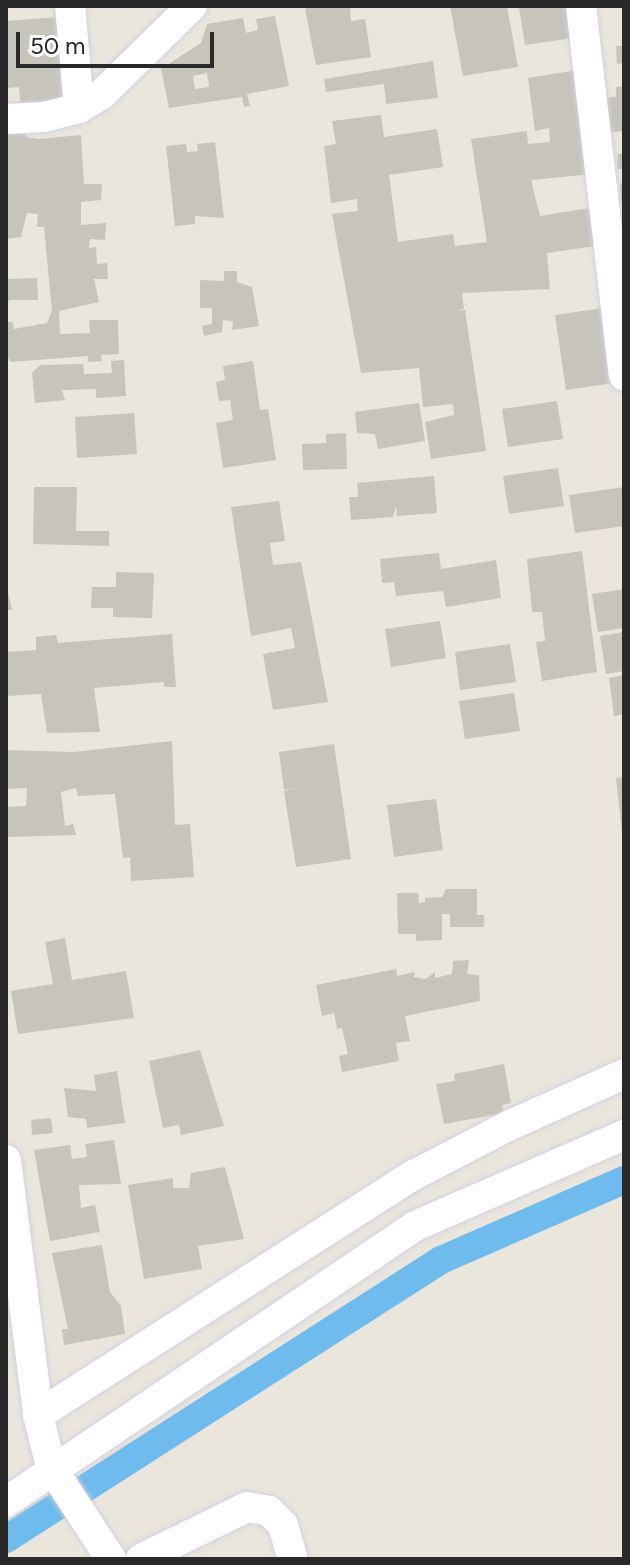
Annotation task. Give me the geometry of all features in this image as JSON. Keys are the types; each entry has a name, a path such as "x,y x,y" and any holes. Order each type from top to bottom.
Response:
{"street":[{"path":"70,6 79,108"},
{"path":"6,119 79,108 101,95 192,6"},
{"path":"581,6 624,376"},
{"path":"38,1415 414,1175 508,1126 624,1074"},
{"path":"6,1502 54,1474 415,1226 624,1135"},
{"path":"6,1160 38,1415 54,1474 110,1556"},
{"path":"141,1559 247,1507 269,1511 283,1525 293,1559"}],"building":[{"path":"350,6 351,21 365,19 371,57 316,65 305,9"},
{"path":"450,6 507,6 518,67 463,76"},
{"path":"575,6 580,37 525,45 519,7"},
{"path":"275,16 289,86 247,94 250,106 244,107 242,97 169,108 161,69 201,43 207,24 243,18 246,33 258,30 256,19","holes":["207,73 209,87 195,89 193,76"]},
{"path":"59,17 69,100 21,108 19,87 6,88 6,21"},
{"path":"616,46 624,46 624,63 617,64"},
{"path":"433,61 438,98 386,104 384,84 326,92 324,79"},
{"path":"584,69 593,174 531,180 540,216 596,207 602,245 547,253 550,289 462,293 464,309 453,311 465,310 486,451 431,459 425,422 454,415 453,404 423,407 419,368 361,373 332,214 358,211 357,199 331,203 324,146 336,144 332,121 381,115 384,137 437,129 443,167 389,175 398,242 453,234 455,246 487,242 471,139 527,131 528,144 550,142 549,128 535,131 528,78"},
{"path":"624,86 624,131 603,133 603,98 616,97 616,87"},
{"path":"22,126 26,137 38,139 81,135 84,184 102,184 101,200 81,202 81,225 106,223 105,240 90,239 89,248 96,247 97,264 107,263 108,279 94,279 99,302 59,311 60,334 90,333 89,320 118,320 119,354 101,355 102,361 88,362 88,356 10,362 6,352 6,322 13,322 14,329 47,323 52,311 44,227 37,227 38,214 27,213 21,237 6,239 6,129"},
{"path":"215,142 224,218 195,216 195,224 175,226 166,146 186,144 187,152 198,151 197,144"},
{"path":"624,153 624,169 617,169 618,154"},
{"path":"620,184 624,184 624,202 621,202"},
{"path":"224,271 237,271 237,282 252,287 259,326 232,330 233,321 223,320 222,332 204,336 202,326 212,324 212,308 200,308 200,280 224,281"},
{"path":"37,278 38,300 9,300 6,310 6,279"},
{"path":"610,307 621,382 566,390 555,315"},
{"path":"124,360 126,396 96,398 96,389 62,390 65,400 35,403 32,373 40,365 83,364 84,374 112,373 111,361"},
{"path":"253,361 260,410 268,409 276,460 223,468 216,423 233,420 230,400 219,401 216,382 225,380 223,366"},
{"path":"557,401 563,439 508,447 502,409"},
{"path":"419,403 425,441 378,449 375,434 357,433 355,412"},
{"path":"134,413 137,454 77,458 75,417"},
{"path":"346,433 347,469 303,470 302,444 326,443 326,434"},
{"path":"558,468 564,506 509,514 503,476"},
{"path":"434,476 437,513 397,516 396,506 393,517 351,520 349,497 358,497 357,483"},
{"path":"34,487 77,487 76,531 109,531 109,546 33,544"},
{"path":"624,487 624,526 575,533 569,495"},
{"path":"279,501 285,541 270,543 273,565 301,562 328,702 273,710 263,654 295,648 291,628 251,636 231,507"},
{"path":"582,551 597,672 542,681 536,642 545,641 542,612 532,612 527,559"},
{"path":"439,553 441,569 496,560 501,598 446,607 443,591 396,596 394,582 382,583 380,559"},
{"path":"116,572 154,573 152,618 113,617 113,608 91,608 92,587 116,587"},
{"path":"7,588 12,610 6,610"},
{"path":"624,589 624,628 598,632 592,594"},
{"path":"440,621 446,658 391,667 385,629"},
{"path":"624,632 624,671 606,674 600,636"},
{"path":"172,634 176,687 164,687 164,682 94,688 100,732 47,733 41,694 6,696 6,652 36,650 36,637 56,635 58,643"},
{"path":"510,644 516,682 460,690 455,652"},
{"path":"624,675 624,714 614,716 609,678"},
{"path":"514,693 520,731 465,739 459,701"},
{"path":"172,741 175,825 190,824 194,877 131,881 130,857 123,858 115,794 78,796 76,788 61,792 65,826 73,824 76,835 6,837 6,807 26,806 27,788 6,789 6,750 74,752"},
{"path":"334,744 351,859 296,867 284,791 296,788 284,790 279,752"},
{"path":"624,777 624,832 622,832 616,778"},
{"path":"436,799 443,850 394,857 387,805"},
{"path":"446,889 477,889 477,915 484,915 484,927 450,927 450,914 442,914 442,940 416,941 416,934 398,934 397,893 418,893 419,903 425,902 425,898 442,897"},
{"path":"65,938 72,980 126,971 134,1018 18,1034 11,991 53,984 45,942"},
{"path":"469,960 467,974 479,975 480,1001 405,1016 410,1041 396,1043 399,1061 342,1072 339,1056 348,1054 342,1028 337,1029 334,1013 322,1016 316,985 396,969 397,976 415,972 414,977 426,979 435,972 435,978 452,974 453,961"},
{"path":"200,1050 224,1126 181,1135 179,1125 163,1128 149,1061"},
{"path":"504,1064 511,1103 502,1105 504,1113 444,1124 436,1084 455,1081 454,1074"},
{"path":"117,1071 125,1123 87,1128 86,1119 68,1117 64,1088 96,1091 94,1075"},
{"path":"51,1118 53,1133 32,1135 31,1120"},
{"path":"114,1140 121,1184 79,1185 81,1208 95,1205 100,1232 50,1241 34,1150 70,1145 72,1159 87,1157 85,1144"},
{"path":"225,1167 244,1239 198,1246 202,1269 144,1279 128,1185 173,1178 173,1188 189,1188 191,1173"},
{"path":"102,1245 110,1292 121,1306 125,1334 64,1345 62,1329 68,1329 52,1253"}],"waterway":[{"path":"6,1539 441,1260 624,1180"}]}
